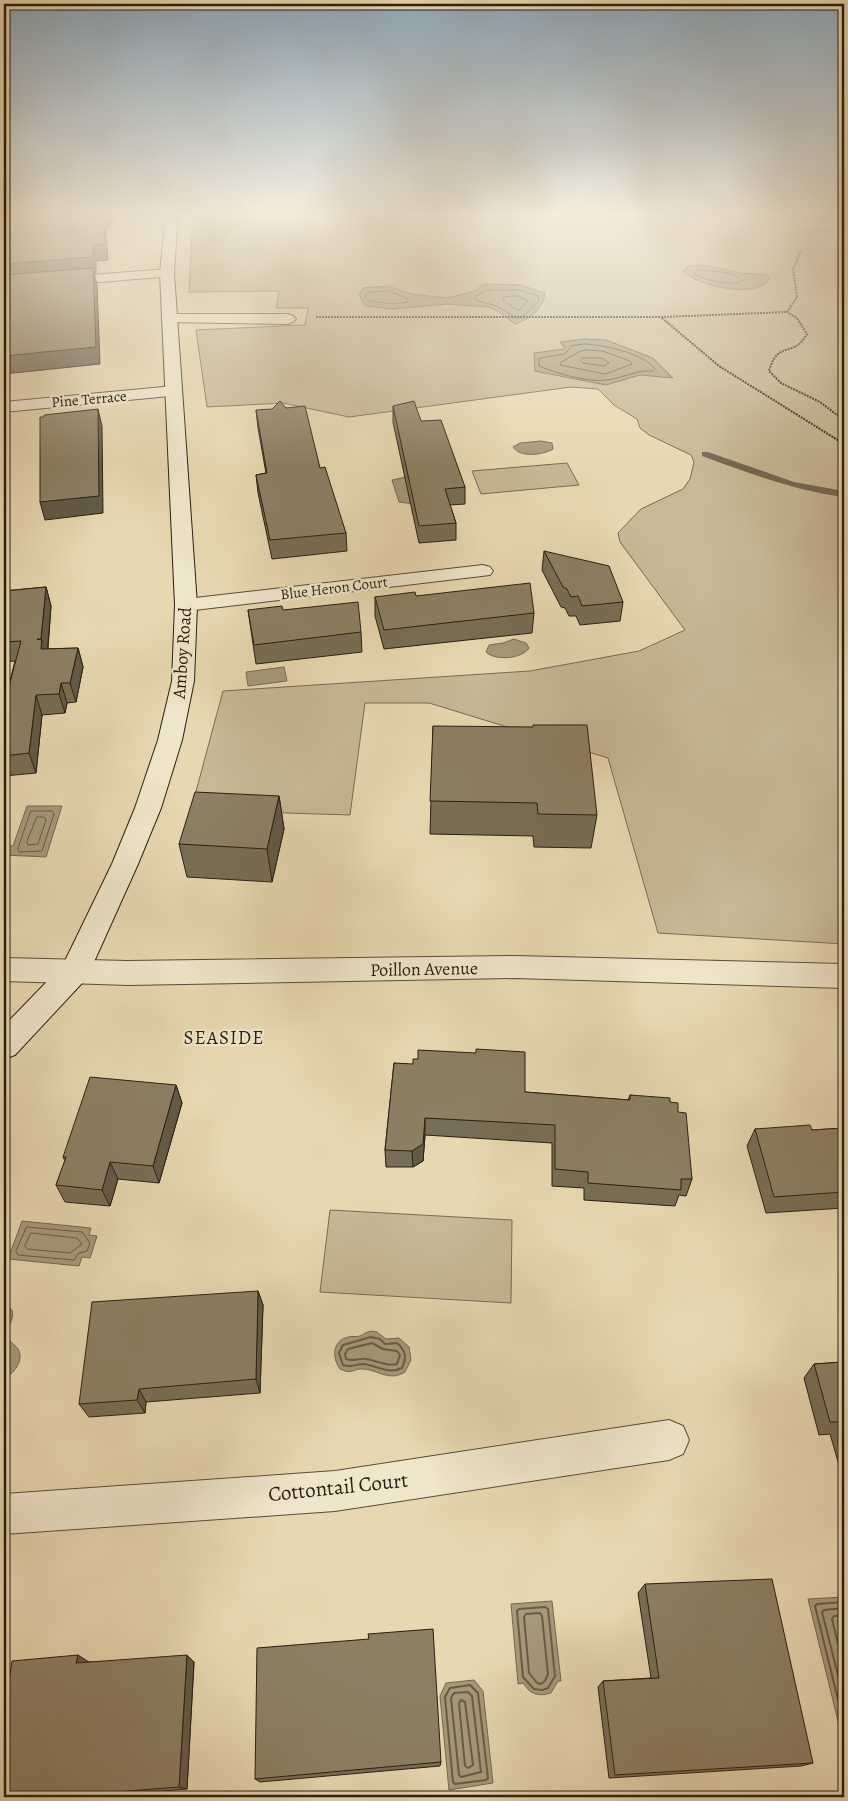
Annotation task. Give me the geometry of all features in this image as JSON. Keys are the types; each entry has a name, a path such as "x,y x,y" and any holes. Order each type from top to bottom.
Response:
{"street":[{"name":"Amboy Road","path":"4,1046 74,973 148,808 170,740 183,681 186,605 169,297"},
{"path":"170,319 288,319"},
{"name":"Pine Terrace","path":"4,407 174,391"},
{"name":"Blue Heron Court","path":"186,605 483,570"},
{"name":"Poillon Avenue","path":"4,970 74,973 515,968 844,976"},
{"name":"Cottontail Court","path":"4,1514 335,1491 669,1440"}],"path":[{"path":"787,312 797,297"},
{"path":"288,319 662,317 787,312 797,318 807,334 799,345 778,352 771,360 769,371 780,383 820,402 844,420"},
{"path":"662,317 719,366 844,444"}],"shaded area":[{"path":"278,297 844,297 844,944 658,933 608,758 429,703 365,703 350,815 191,810 223,691 530,671 639,651 685,630 620,542 618,533 641,509 683,489 690,479 694,462 691,455 649,435 640,428 637,419 614,405 598,389 571,387 349,417 283,403 207,407 196,330 305,325 308,308 276,308"},
{"path":"567,463 579,485 481,494 472,471"},
{"path":"330,1210 512,1220 511,1303 320,1292"}],"water":[{"path":"360,297 544,297 542,304 535,313 515,324 498,311 488,307 447,304 393,309 365,306"},
{"path":"584,339 606,340 653,358 673,378 640,375 606,385 535,371 534,353 565,349 560,342"},
{"path":"541,441 552,443 553,449 544,453 526,454 513,447 520,443"},
{"path":"406,477 414,504 399,502 392,480"},
{"path":"514,639 526,643 529,648 526,652 521,655 502,658 486,652 489,645"},
{"path":"284,667 287,681 248,686 246,672"},
{"path":"27,806 62,806 46,857 4,855 6,846 13,846"},
{"path":"22,1221 91,1228 89,1235 97,1236 90,1258 82,1257 79,1266 8,1259"},
{"path":"4,1303 13,1313 8,1330 9,1337 10,1341 18,1349 20,1358 17,1367 4,1379"},
{"path":"371,1331 377,1332 386,1339 399,1338 409,1347 411,1360 405,1372 389,1376 363,1369 347,1371 340,1369 335,1355 336,1346 339,1342 348,1337 360,1336"},
{"path":"844,1597 844,1729 840,1729 808,1599"},
{"path":"552,1601 561,1681 558,1681 551,1693 535,1694 528,1690 523,1683 518,1684 511,1604"},
{"path":"474,1680 483,1691 493,1783 449,1790 440,1696 446,1683"}],"building":[{"path":"4,297 94,297 96,347 4,356"},
{"path":"280,401 286,408 305,406 320,468 325,467 346,533 270,540 256,475 267,473 256,410 272,409"},
{"path":"414,401 421,421 441,420 465,487 445,489 456,523 419,526 393,406"},
{"path":"98,409 99,496 40,502 40,417"},
{"path":"544,551 609,566 623,602 582,606 578,596 571,597 567,589 563,587"},
{"path":"530,583 534,613 384,630 375,597 415,592 416,596"},
{"path":"46,587 41,639 37,639 42,640 41,649 78,648 70,683 61,683 59,694 36,695 29,753 4,756 4,705 21,641 4,642 4,591"},
{"path":"358,602 361,632 254,645 248,610 282,606 283,610"},
{"path":"533,725 587,725 597,815 538,814 537,803 430,801 433,726 533,727"},
{"path":"195,792 279,796 267,849 179,844"},
{"path":"476,1049 525,1052 525,1092 630,1100 630,1095 670,1098 670,1102 678,1103 678,1112 686,1113 692,1179 681,1179 681,1190 588,1183 588,1172 555,1169 555,1125 425,1118 423,1144 412,1151 385,1150 394,1063 413,1064 413,1059 418,1059 418,1050 476,1053"},
{"path":"90,1077 176,1085 153,1166 110,1162 102,1190 56,1185 66,1157 63,1157"},
{"path":"810,1125 812,1130 844,1128 844,1192 774,1197 755,1129"},
{"path":"258,1291 256,1379 139,1389 137,1400 79,1404 92,1302"},
{"path":"844,1362 844,1431 842,1422 830,1422 814,1364"},
{"path":"772,1579 813,1763 615,1775 603,1681 659,1678 645,1584"},
{"path":"433,1629 441,1762 255,1779 257,1648 369,1639 368,1634"},
{"path":"78,1655 76,1663 187,1655 179,1787 51,1797 4,1797 4,1714 12,1661"}],"waterway":[{"path":"705,454 808,488 844,494"}],"district":[{"name":"SEASIDE","path":"224,1038"}]}
